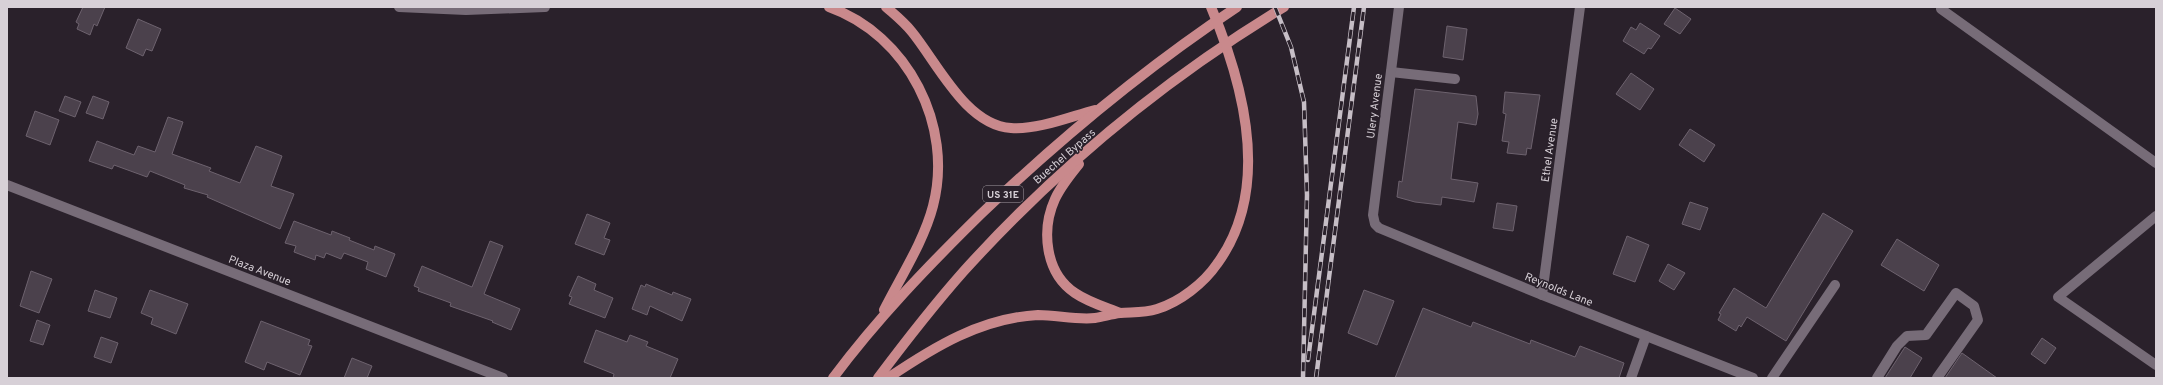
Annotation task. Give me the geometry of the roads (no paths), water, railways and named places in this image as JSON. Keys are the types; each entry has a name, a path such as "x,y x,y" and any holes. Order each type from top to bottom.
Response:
{"main road":[{"path":"829,7 857,21 879,36 893,50 921,91 929,110 938,145 938,187 928,225 877,324"},
{"path":"886,7 911,31 964,102 980,118 990,123 1012,128 1026,127 1096,110"},
{"path":"888,378 937,346 988,324 1038,316 1094,318 1120,313 1144,312 1159,308 1189,292 1211,273 1222,257 1238,226 1244,207 1247,148 1243,106 1230,56 1211,7"},
{"name":"Buechel Bypass","path":"833,378 877,324 951,244 1044,156 1096,110 1171,53 1237,7"},
{"name":"Buechel Bypass","path":"878,378 930,310 999,234 1048,185 1098,141 1181,74 1284,7"},
{"path":"1098,141 1065,181 1055,199 1048,223 1047,248 1053,267 1074,293 1120,313"}],"street":[{"path":"399,7 466,9 546,7"},
{"name":"Ulery Avenue","path":"1374,208 1399,7"},
{"name":"Ethel Avenue","path":"1542,295 1580,7"},
{"path":"1941,9 2156,163"},
{"path":"1391,72 1455,79"},
{"name":"Plaza Avenue","path":"7,185 504,378"},
{"name":"Reynolds Lane","path":"1374,208 1375,224 1389,233 1753,378"},
{"path":"2156,216 2058,296 2156,365"},
{"path":"1772,378 1835,285"},
{"path":"1877,378 1897,346 1908,336 1926,336 1956,293 1974,306 1978,320 1937,378"},
{"path":"1631,378 1646,336"}],"railway":[{"path":"1275,7 1291,47 1304,102 1307,195 1303,378"},
{"path":"1308,360 1354,7"},
{"path":"1316,378 1364,7"}]}
